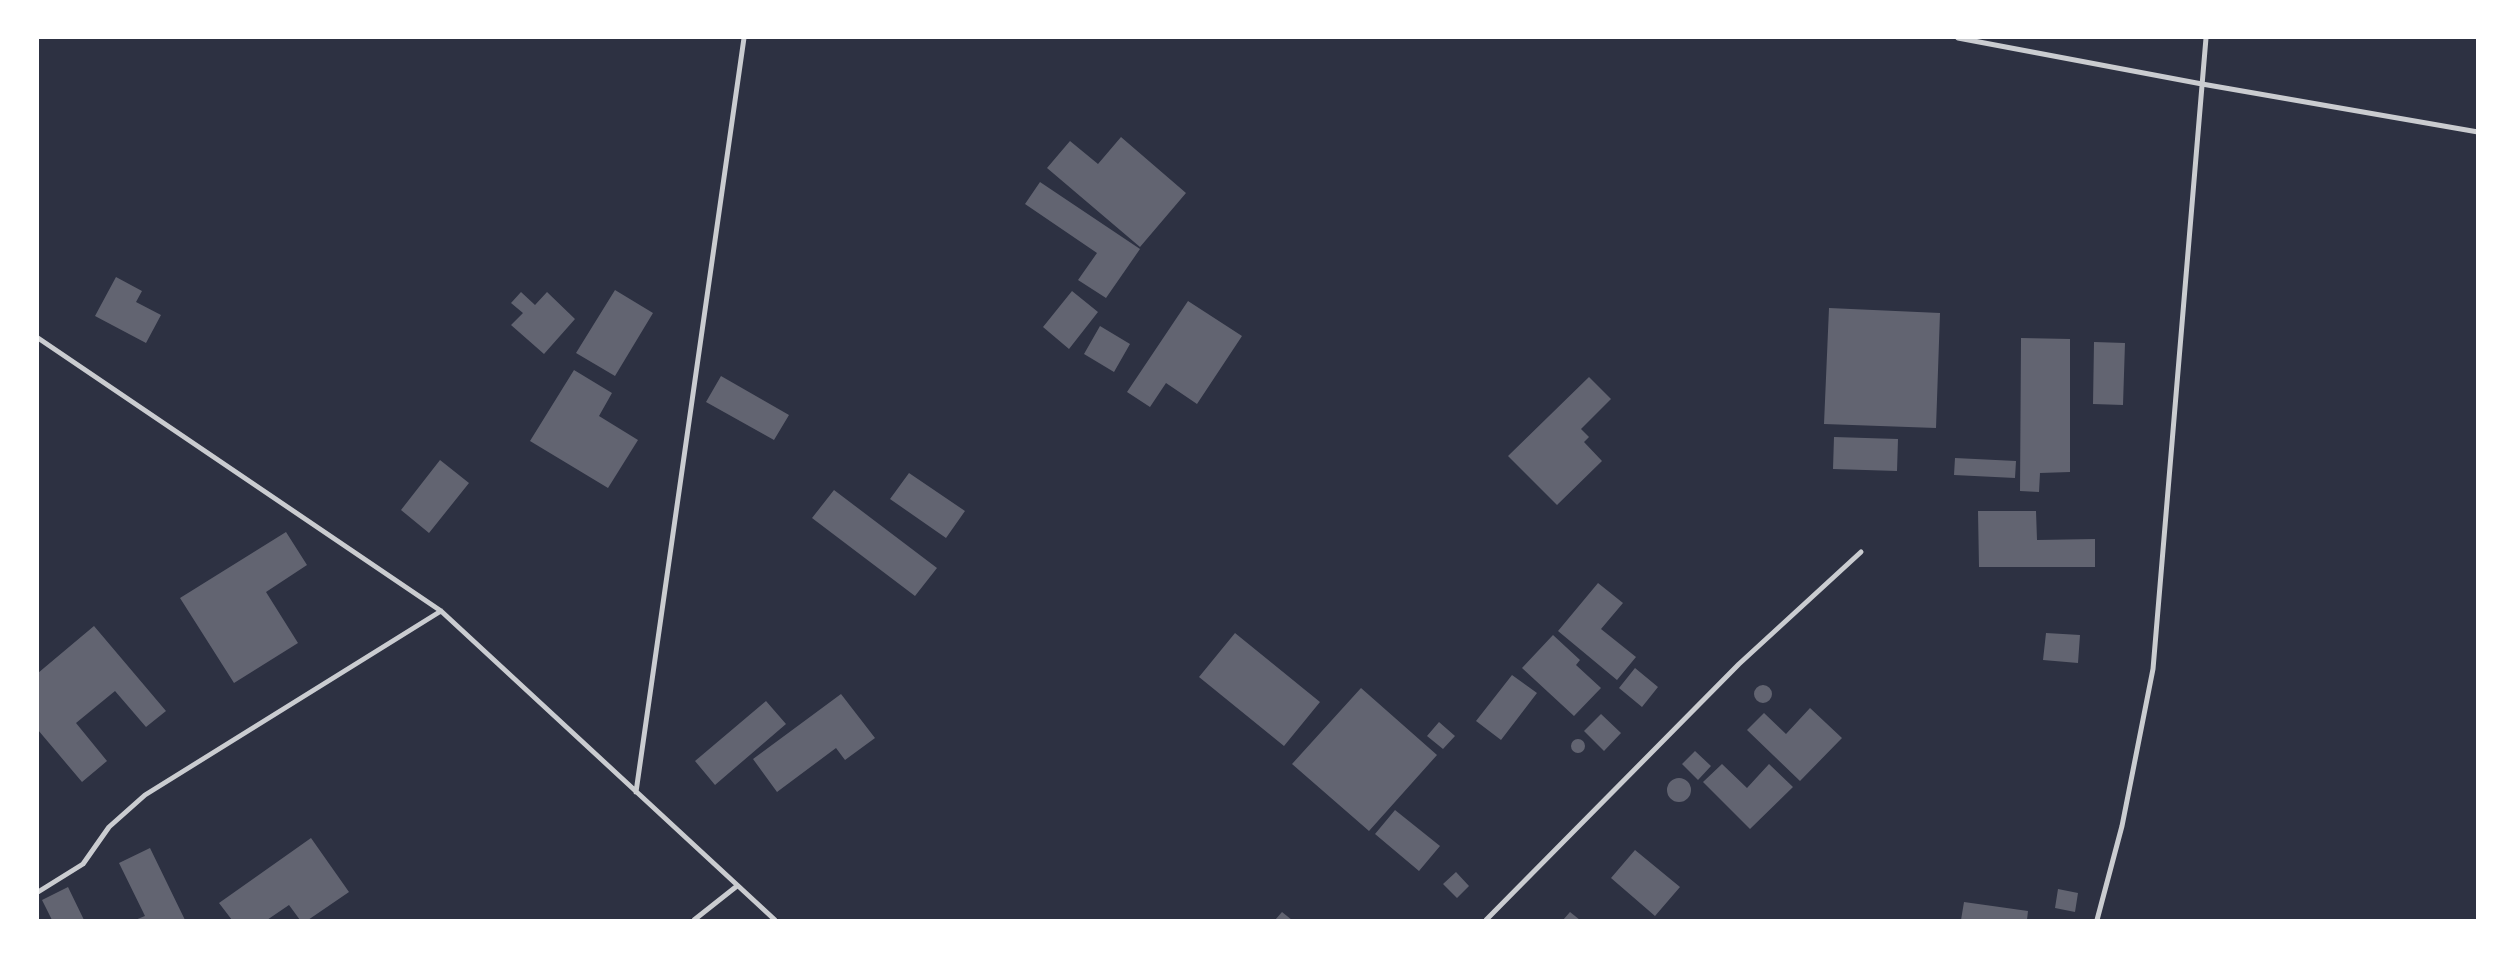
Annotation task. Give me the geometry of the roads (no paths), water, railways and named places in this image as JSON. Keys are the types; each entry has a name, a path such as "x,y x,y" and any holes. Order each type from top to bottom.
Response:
{"street":[{"path":"636,792 744,38"},
{"path":"1958,38 2202,84 2478,132"},
{"path":"2097,920 2122,826 2153,669 2206,38"},
{"path":"38,338 441,611 775,920"},
{"path":"1486,920 1739,664 1861,552"},
{"path":"38,892 83,864 109,827 145,795 441,611"},
{"path":"694,920 737,886"}]}
